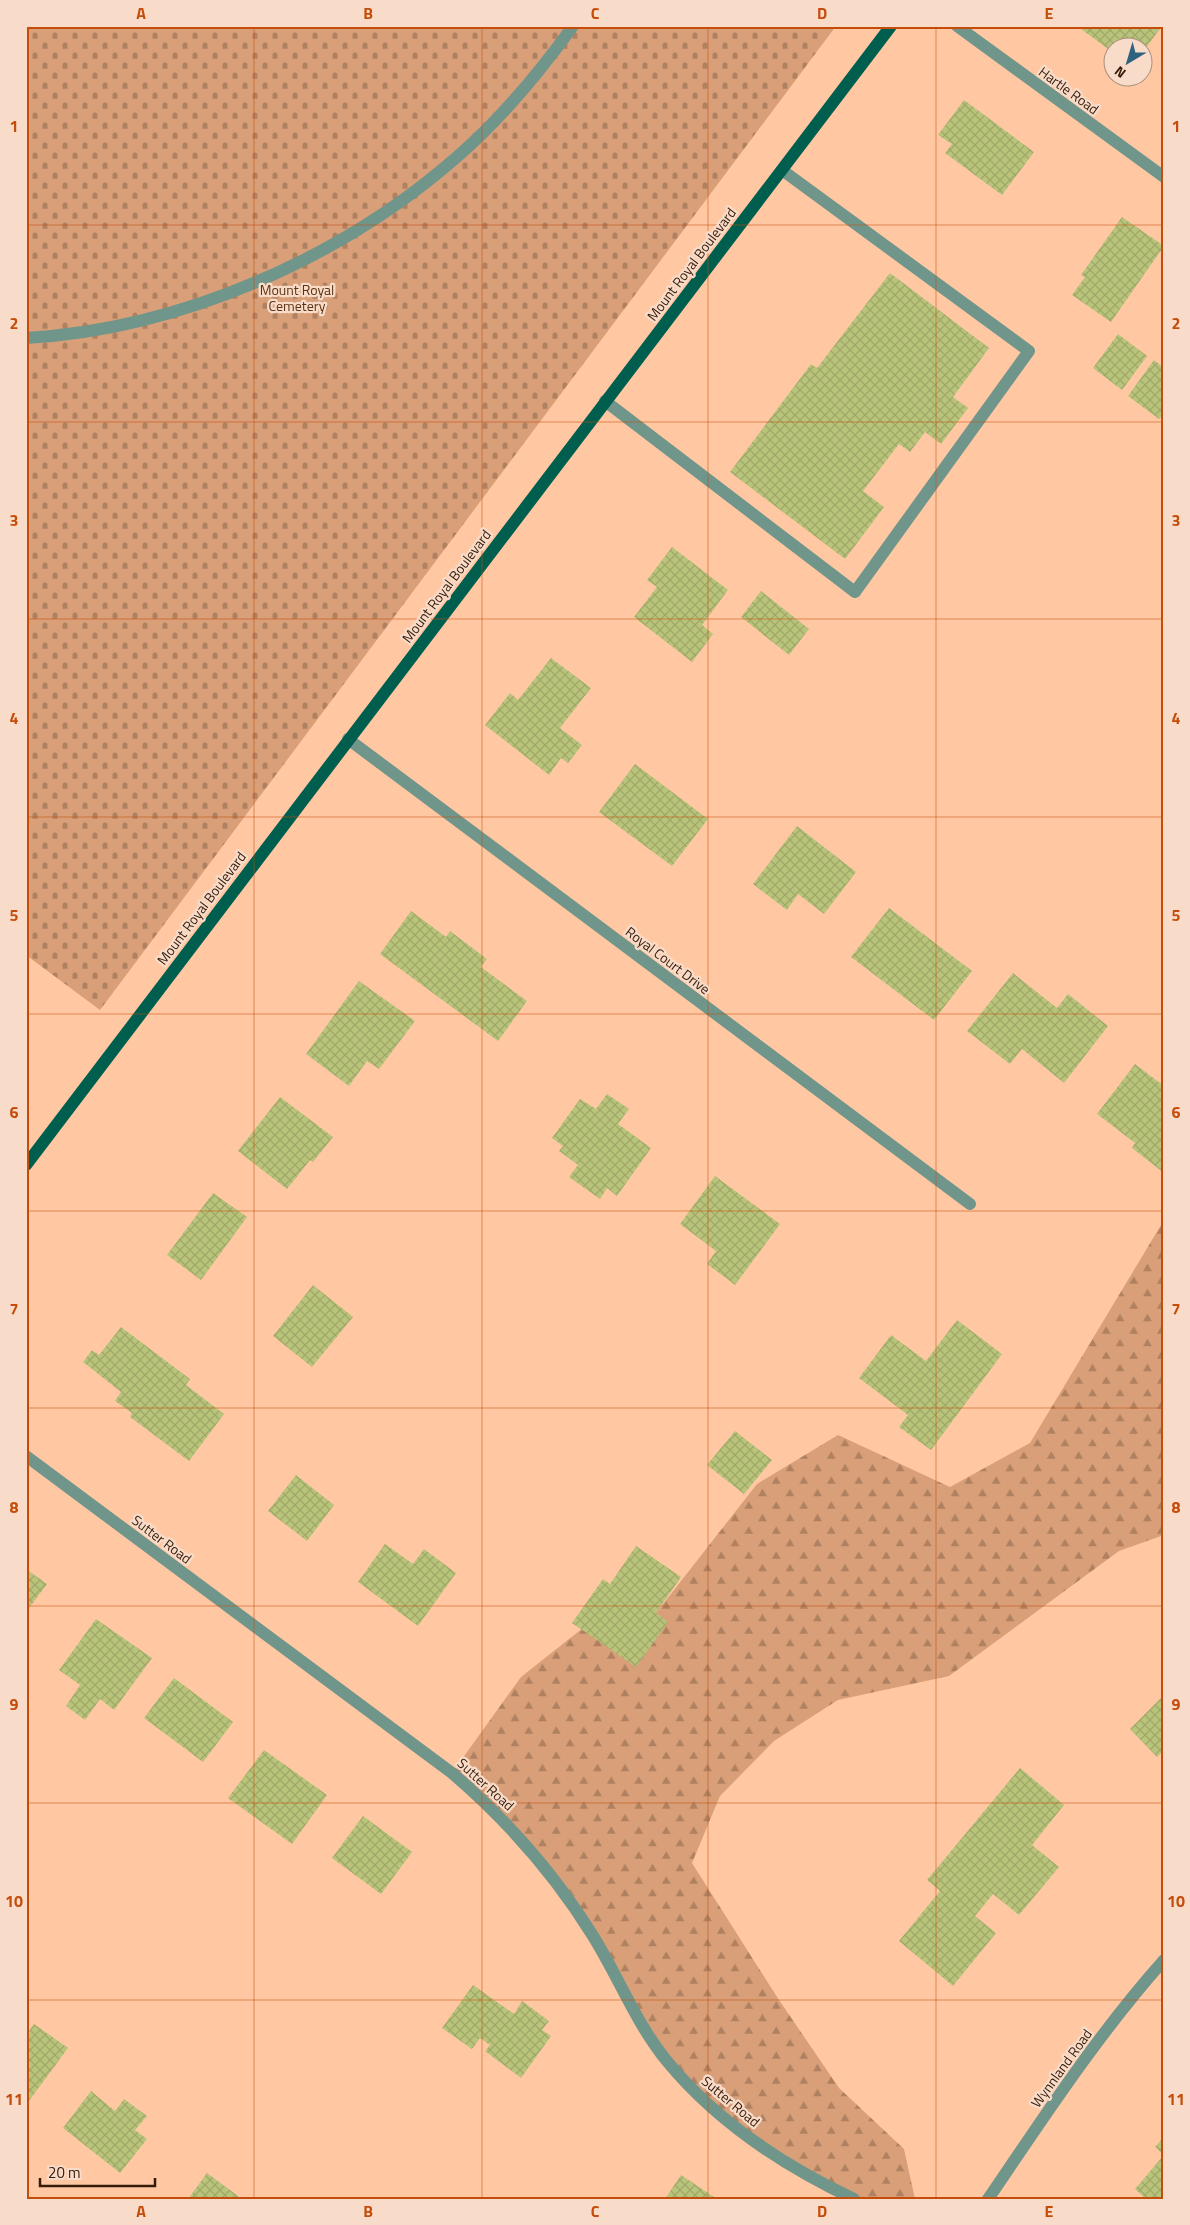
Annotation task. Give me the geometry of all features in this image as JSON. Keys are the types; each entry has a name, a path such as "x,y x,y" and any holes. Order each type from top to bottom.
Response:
{"main road":[{"name":"Mount Royal Boulevard","path":"26,1165 891,26"}],"street":[{"path":"26,338 69,336 128,325 182,309 270,275 330,244 395,205 459,156 516,100 574,26"},
{"name":"Hartle Road","path":"957,26 1164,177"},
{"path":"605,401 855,592 1028,351 782,170"},
{"name":"Royal Court Drive","path":"348,739 970,1204"},
{"name":"Sutter Road","path":"26,1456 452,1772 489,1805 522,1838 569,1898 644,2028 665,2059 684,2081 734,2126 800,2170 854,2199"},
{"name":"Wynnland Road","path":"988,2199 1072,2077 1141,1986 1164,1960"}],"green space":[{"name":"Mount Royal Cemetery","path":"26,26 836,26 100,1010 26,955"},
{"path":"1164,1220 1164,1535 1119,1551 949,1676 838,1700 774,1741 720,1796 692,1863 777,1997 839,2088 904,2149 915,2199 854,2199 800,2170 684,2081 569,1898 452,1773 521,1677 588,1624 656,1613 757,1484 838,1435 950,1487 1030,1443"}],"building":[{"path":"1077,26 1162,26 1152,40 1102,38 1102,45"},
{"path":"964,100 1034,152 1002,195 945,153 952,144 938,135"},
{"path":"1122,217 1164,246 1111,322 1072,295 1085,277 1081,275"},
{"path":"890,273 989,348 953,397 968,408 941,444 925,432 910,452 899,444 863,491 884,507 845,559 730,472 811,364 817,368"},
{"path":"1118,334 1147,356 1122,390 1093,368"},
{"path":"1154,360 1164,368 1164,413 1159,419 1128,396"},
{"path":"672,547 728,590 702,625 713,634 692,662 634,617 657,587 647,580"},
{"path":"761,591 809,629 789,655 741,617"},
{"path":"551,658 591,688 560,728 582,745 568,763 561,758 549,775 485,725 510,693 518,700"},
{"path":"635,764 708,819 672,866 599,812"},
{"path":"797,826 856,872 824,914 798,894 787,910 753,884"},
{"path":"889,908 972,971 934,1020 851,957"},
{"path":"411,911 446,937 450,931 487,959 481,967 527,1001 498,1041 380,954"},
{"path":"1013,973 1057,1008 1068,994 1108,1026 1064,1083 1022,1049 1010,1064 967,1031"},
{"path":"359,981 415,1021 379,1069 367,1061 349,1086 306,1054"},
{"path":"1135,1064 1164,1086 1164,1173 1132,1148 1135,1143 1097,1114"},
{"path":"607,1094 629,1109 618,1124 651,1148 617,1196 607,1188 600,1199 569,1177 578,1165 559,1151 563,1146 552,1138 580,1099 596,1109"},
{"path":"280,1097 333,1137 313,1162 310,1160 287,1189 238,1151"},
{"path":"715,1176 780,1224 735,1285 707,1264 716,1251 680,1224"},
{"path":"213,1193 247,1217 201,1280 167,1255"},
{"path":"313,1285 353,1317 312,1367 273,1336"},
{"path":"957,1320 1002,1354 931,1450 899,1427 908,1415 859,1378 891,1335 926,1361"},
{"path":"121,1327 190,1379 186,1385 224,1414 189,1461 130,1417 132,1413 115,1401 121,1392 83,1362 92,1350 99,1355"},
{"path":"735,1431 772,1460 744,1494 707,1465"},
{"path":"296,1475 334,1505 307,1541 268,1511"},
{"path":"385,1544 413,1564 424,1549 456,1573 418,1626 358,1582"},
{"path":"636,1546 681,1577 656,1613 668,1622 636,1667 572,1623 603,1579 610,1584"},
{"path":"26,1569 47,1584 26,1612"},
{"path":"96,1619 152,1658 114,1710 100,1699 85,1720 66,1706 80,1685 59,1670"},
{"path":"174,1678 233,1722 203,1762 144,1718"},
{"path":"1162,1697 1164,1750 1157,1757 1130,1729"},
{"path":"264,1750 327,1795 292,1844 228,1798"},
{"path":"1020,1768 1064,1805 1032,1845 1059,1867 1019,1915 993,1894 975,1916 996,1933 953,1986 899,1941 940,1891 927,1880"},
{"path":"363,1816 412,1852 381,1894 332,1858"},
{"path":"473,1985 514,2014 522,2001 549,2021 542,2030 551,2036 521,2078 485,2051 490,2045 480,2038 472,2049 442,2028"},
{"path":"34,2024 68,2048 26,2105 26,2035"},
{"path":"91,2091 115,2111 124,2099 147,2116 135,2130 147,2139 120,2173 63,2128"},
{"path":"1164,2137 1164,2155 1155,2147"},
{"path":"1164,2155 1164,2199 1146,2199 1135,2189"},
{"path":"207,2173 242,2199 188,2199"},
{"path":"681,2175 717,2199 665,2199"}]}
